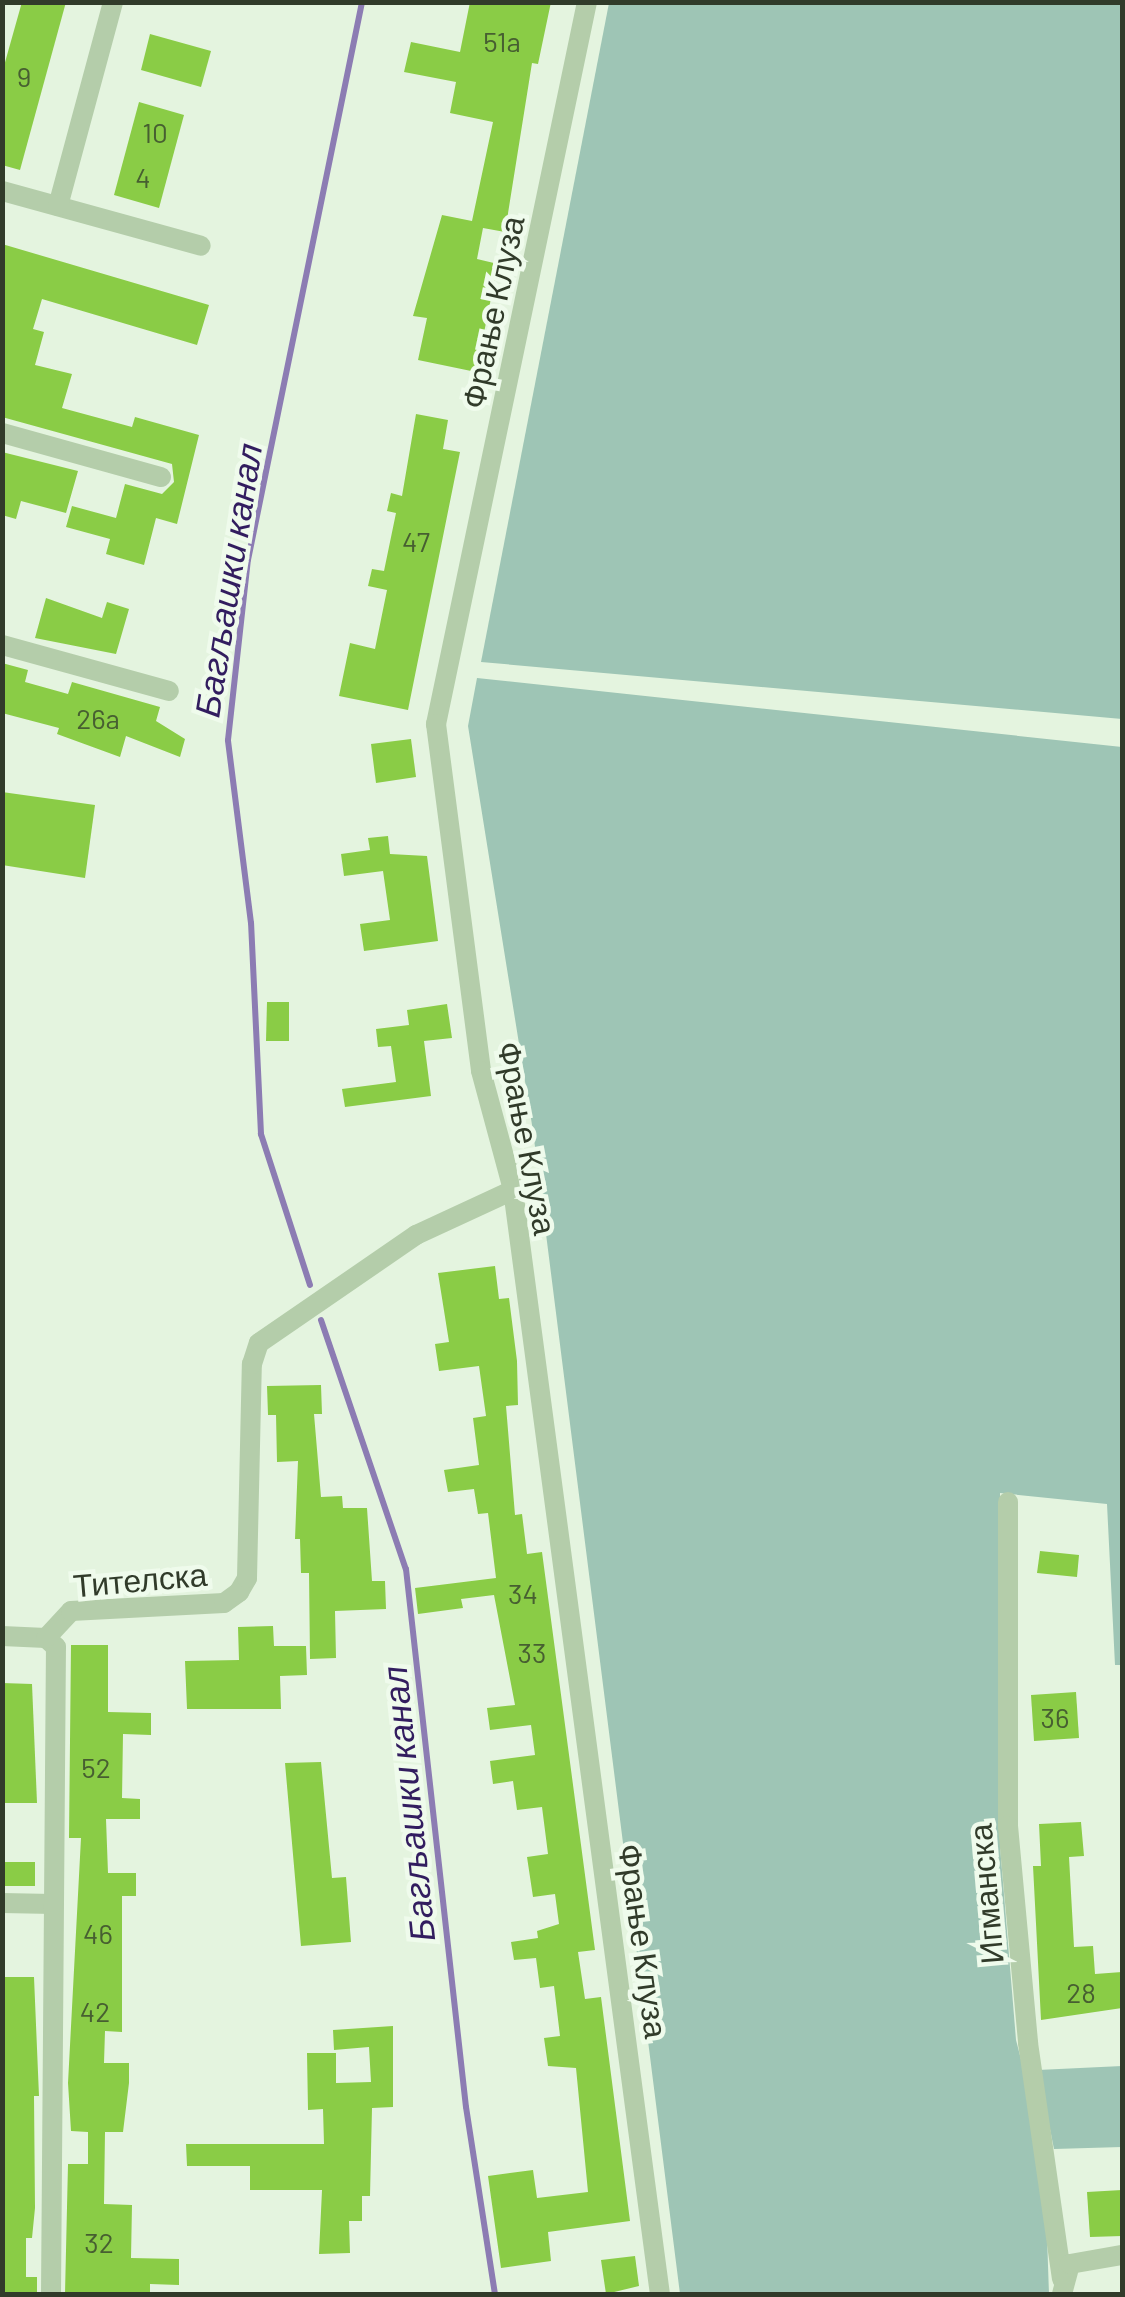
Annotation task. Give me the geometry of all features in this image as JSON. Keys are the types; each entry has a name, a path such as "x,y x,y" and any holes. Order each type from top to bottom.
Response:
{"street":[{"path":"58,206 113,2"},
{"name":"Фрање Клуза","path":"587,2 436,724 482,1071 512,1190 660,2294"},
{"path":"2,191 200,246"},
{"path":"2,433 160,476"},
{"path":"2,645 169,691"},
{"name":"Тителска","path":"51,2294 56,1647 46,1638 71,1611 224,1603 240,1592 248,1578 252,1364 258,1344 416,1235 512,1190"},
{"name":"Игманска","path":"1008,1502 1008,1826 1030,2062 1062,2287"},
{"path":"2,1636 46,1638"},
{"path":"2,1903 53,1904"},
{"name":"Игманска","path":"1062,2287 1070,2264 1086,2258 1122,2255"}],"green space":[{"path":"609,3 1122,3 1122,719 481,662"},
{"path":"477,678 1122,747 1122,1665 1115,1665 1107,1504 1000,1493 1000,1846 1016,2040 1044,2149 1049,2294 680,2294 533,1131 468,726"},
{"path":"1122,2066 1122,2147 1054,2149 1038,2070"}],"building":[{"path":"22,2 66,2 20,170 2,165 2,73"},
{"path":"470,2 551,2 538,64 532,63 505,232 483,228 477,259 498,264 476,372 418,360 427,318 413,316 442,215 472,221 493,122 450,113 456,82 404,72 411,42 460,52"},
{"path":"150,34 211,51 201,87 141,70"},
{"path":"139,102 184,115 159,208 114,195"},
{"path":"2,244 209,305 197,345 42,299 33,329 44,332 35,365 72,374 62,408 132,427 135,417 199,435 177,524 156,518 144,565 106,554 110,539 66,527 72,506 116,518 125,484 162,494 174,482 172,464 2,417"},
{"path":"416,414 448,420 443,449 460,452 408,710 339,696 350,643 375,649 387,590 368,586 372,569 384,571 396,513 387,511 391,493 402,496"},
{"path":"2,452 78,471 66,513 21,501 16,519 2,515"},
{"path":"46,598 102,618 107,602 129,609 116,654 35,638"},
{"path":"2,663 28,670 25,682 68,694 72,682 160,707 156,721 185,739 180,757 126,736 120,757 57,734 59,728 2,713"},
{"path":"411,739 416,777 376,783 371,744"},
{"path":"2,792 95,805 85,878 2,865"},
{"path":"388,836 390,854 427,856 438,941 364,951 360,924 390,920 383,871 344,876 341,854 370,850 368,838"},
{"path":"267,1002 289,1002 289,1041 266,1041"},
{"path":"447,1004 452,1038 424,1041 431,1096 345,1107 342,1089 396,1082 391,1046 378,1047 376,1029 409,1025 407,1010"},
{"path":"495,1266 499,1299 509,1298 517,1361 518,1405 506,1406 515,1515 522,1514 527,1554 542,1552 595,1950 578,1952 585,1999 601,1997 630,2221 548,2232 551,2261 501,2268 488,2176 533,2170 537,2198 588,2192 576,2068 548,2066 544,2038 560,2036 554,1986 540,1988 536,1958 514,1960 511,1942 538,1938 537,1931 559,1924 555,1894 533,1897 527,1857 548,1854 542,1807 517,1810 513,1781 493,1784 490,1761 535,1755 531,1725 490,1730 487,1708 515,1705 494,1595 461,1599 463,1608 418,1614 415,1588 496,1578 488,1513 478,1514 474,1489 448,1492 444,1470 479,1465 473,1418 486,1416 479,1366 439,1371 435,1344 449,1342 438,1273"},
{"path":"321,1385 322,1414 314,1414 321,1497 342,1496 343,1508 367,1508 372,1581 385,1581 386,1609 335,1611 336,1658 310,1659 309,1573 301,1573 300,1539 295,1539 298,1461 277,1462 276,1415 268,1415 267,1386"},
{"path":"1040,1551 1079,1555 1077,1577 1037,1573"},
{"path":"273,1626 274,1646 306,1646 307,1675 280,1676 281,1709 187,1709 185,1661 239,1660 238,1627"},
{"path":"71,1645 108,1645 108,1712 151,1713 151,1735 123,1734 122,1798 140,1799 140,1819 106,1819 108,1873 136,1873 136,1896 122,1896 122,2032 105,2031 104,2063 129,2063 129,2083 123,2132 105,2132 104,2204 132,2205 131,2258 179,2259 179,2285 150,2284 150,2294 65,2294 68,2164 88,2164 88,2132 71,2131 68,2083 81,1838 69,1838"},
{"path":"2,1683 32,1684 37,1803 2,1803"},
{"path":"1076,1692 1079,1738 1034,1741 1031,1695"},
{"path":"321,1762 332,1878 346,1877 351,1942 301,1946 285,1763"},
{"path":"1081,1822 1084,1856 1069,1857 1074,1947 1093,1946 1095,1974 1122,1972 1122,2008 1041,2020 1033,1866 1041,1866 1039,1824"},
{"path":"2,1862 35,1862 35,1886 2,1886"},
{"path":"2,1977 34,1977 39,2096 34,2096 35,2208 32,2238 26,2238 26,2277 37,2277 37,2294 2,2294"},
{"path":"393,2026 393,2107 372,2108 370,2196 362,2196 362,2221 349,2221 350,2253 319,2254 322,2190 250,2190 250,2166 187,2166 186,2144 324,2144 323,2109 308,2110 307,2053 336,2053 336,2083 371,2082 369,2047 334,2050 333,2030"},
{"path":"1122,2190 1122,2236 1090,2237 1087,2192"},
{"path":"635,2256 639,2286 606,2294 601,2260"}],"waterway":[{"name":"Багљашки канал","path":"310,1285 261,1134 251,923 228,740 248,560 362,2"},
{"name":"Багљашки канал","path":"321,1320 406,1569 466,2107 495,2294"}]}
